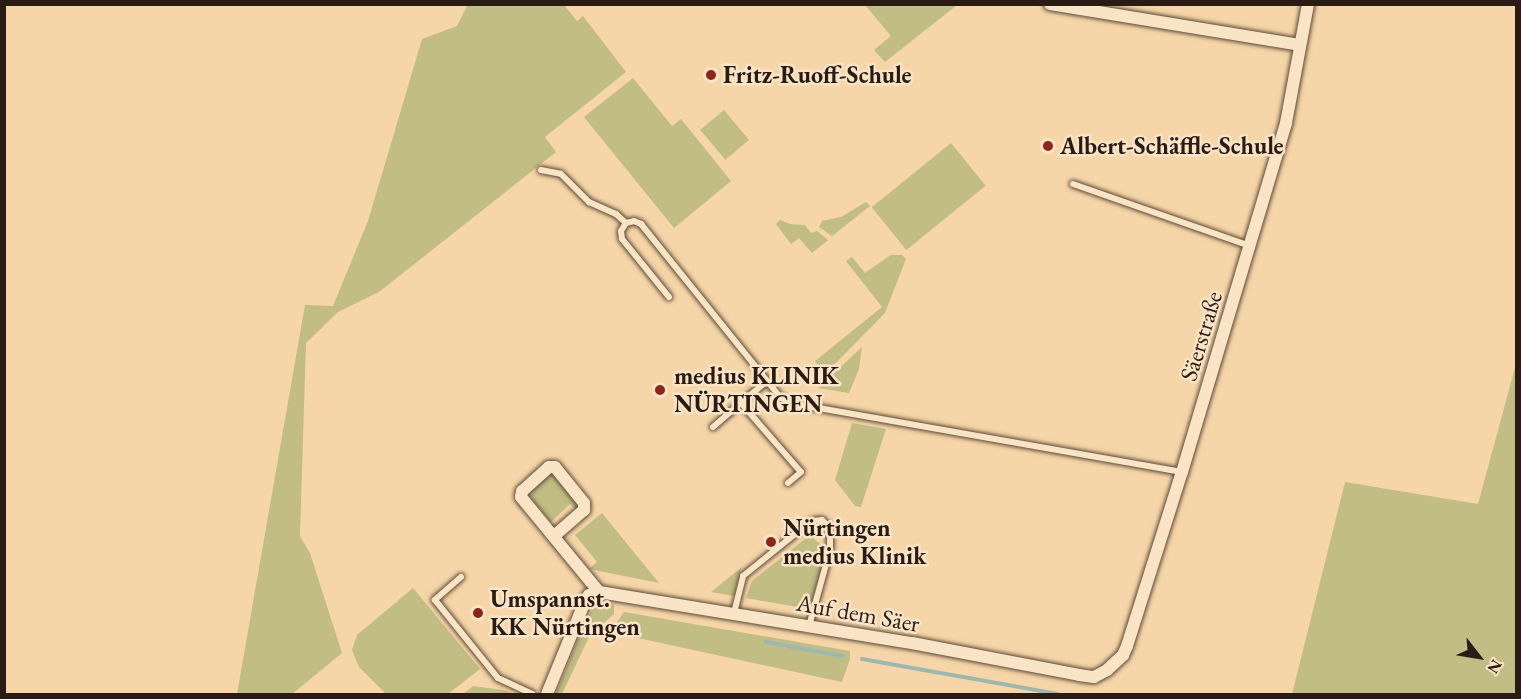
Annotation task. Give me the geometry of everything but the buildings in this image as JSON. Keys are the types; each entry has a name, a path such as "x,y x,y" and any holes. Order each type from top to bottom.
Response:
{"street":[{"path":"1050,4 1300,45"},
{"name":"Säerstraße","path":"1107,670 1123,655 1127,646 1182,472 1286,123 1308,4"},
{"path":"547,694 584,604 589,595 599,592 520,497 522,491 549,467 555,468 584,503 584,510 554,536"},
{"name":"Auf dem Säer","path":"599,592 734,613 1080,675 1094,676 1107,670"}],"lane":[{"path":"541,170 561,174 590,202 616,214 626,223"},
{"path":"1073,184 1250,246"},
{"path":"669,297 622,239 621,231 626,223 634,221 641,224 781,398 796,404 1182,472"},
{"path":"712,427 767,381"},
{"path":"741,403 801,472 788,483"},
{"path":"734,613 742,576 801,529 813,521 822,520 830,528 830,550 808,626"},
{"path":"461,577 435,600 498,678 532,694"}],"shaded area":[{"path":"468,4 564,5 577,21 583,16 626,72 545,137 556,152 379,292 338,312 306,343 300,536 310,553 342,653 292,694 237,694 305,305 333,306 368,221 422,39 457,26"},
{"path":"865,5 957,5 885,62 874,50 891,36"},
{"path":"633,78 672,126 681,119 731,181 674,228 584,117"},
{"path":"724,110 749,140 725,160 700,130"},
{"path":"951,143 986,186 906,250 872,207"},
{"path":"866,202 870,206 832,236 819,227 822,221 841,217"},
{"path":"780,220 790,224 805,225 811,233 817,231 828,240 812,253 799,238 791,244 776,224"},
{"path":"891,255 902,255 906,259 885,313 824,375 815,361 882,307 846,261 852,257 865,273"},
{"path":"862,347 859,369 849,393 818,388"},
{"path":"1516,364 1516,694 1292,694 1345,482 1478,504"},
{"path":"852,423 886,429 861,507 855,506 835,480"},
{"path":"550,474 558,476 580,503 578,512 570,504 551,522 530,497 532,488"},
{"path":"602,513 659,583 589,569 597,562 575,535"},
{"path":"813,538 824,547 826,553 809,609 746,598 752,581 805,539"},
{"path":"742,567 734,596 711,592"},
{"path":"413,588 480,669 448,694 386,694 359,667 352,650 357,635"},
{"path":"609,601 614,605 614,614 590,635 562,694 556,694 587,617 595,607"},
{"path":"624,612 850,651 850,659 842,682 610,632"},
{"path":"473,686 503,690 515,694 463,694"}],"waterway":[{"path":"766,642 843,656"},
{"path":"862,659 1058,694"}],"place":[{"name":"Fritz-Ruoff-Schule","path":"711,75"},
{"name":"Albert-Schäffle-Schule","path":"1048,146"},
{"name":"medius KLINIK NÜRTINGEN","path":"660,390"},
{"name":"Nürtingen medius Klinik","path":"771,542"},
{"name":"Umspannst. KK Nürtingen","path":"478,613"}]}
